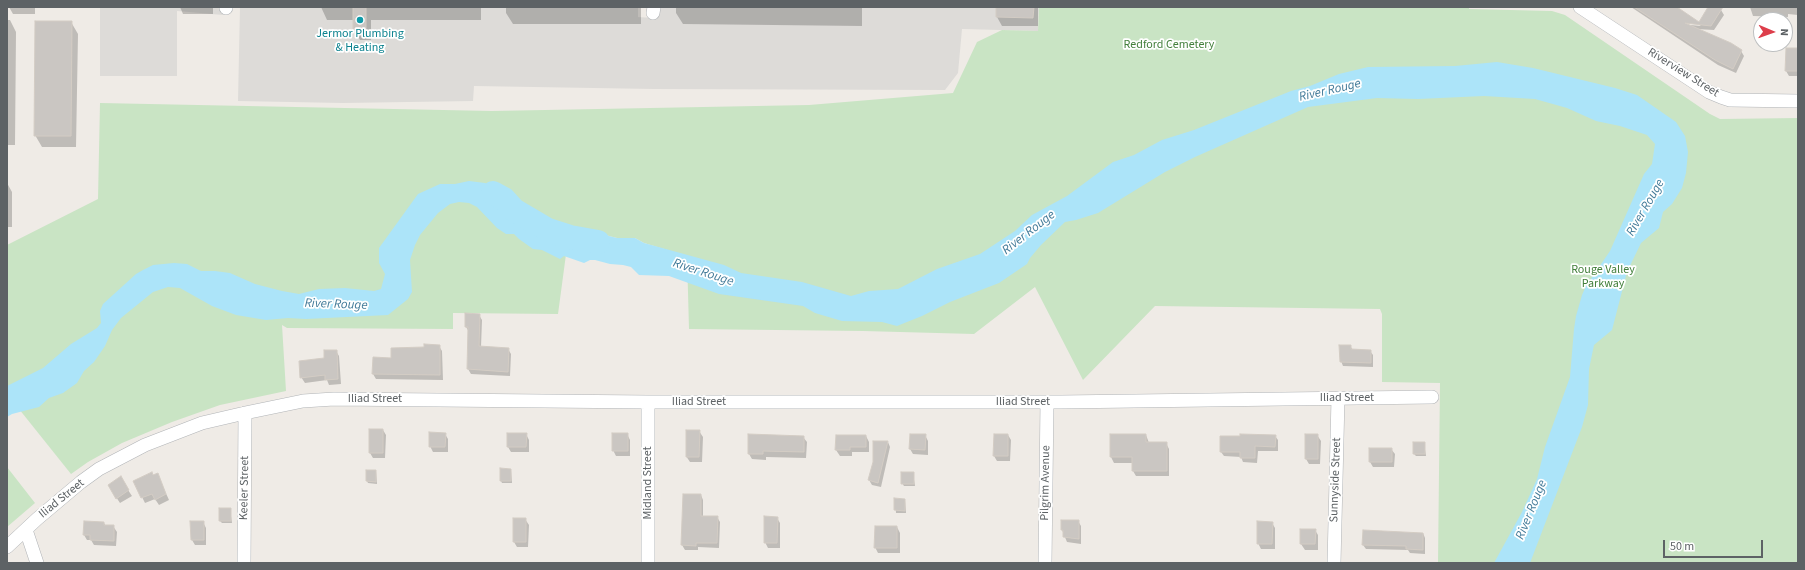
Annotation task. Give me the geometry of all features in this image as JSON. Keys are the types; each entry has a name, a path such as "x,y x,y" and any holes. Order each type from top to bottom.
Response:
{"street":[{"name":"Riverview Street","path":"1580,7 1709,92 1730,100 1798,101"},
{"name":"Iliad Street","path":"7,547 60,499 99,469 145,445 184,429 245,413 303,401 334,399 648,402 1047,402 1432,397"},
{"name":"Sunnyside Street","path":"1334,563 1338,398"},
{"name":"Midland Street","path":"648,402 648,563"},
{"name":"Pilgrim Avenue","path":"1046,563 1047,402"},
{"name":"Keeler Street","path":"244,563 245,413"},
{"path":"26,530 37,563"}],"shaded area":[{"path":"100,7 224,7 223,15 177,11 177,76 100,76"},
{"path":"240,7 638,7 638,17 654,18 655,7 1039,7 1038,31 962,29 958,73 945,90 654,89 474,86 473,101 343,103 238,101"}],"green space":[{"name":"Rouge Valley Parkway","path":"1039,7 1469,7 1469,9 1552,11 1565,15 1710,114 1720,119 1798,118 1798,563 1438,563 1440,383 1382,382 1382,314 1380,309 1155,306 1083,380 1035,287 974,334 689,329 687,256 644,243 635,238 617,238 593,232 569,232 558,314 453,313 453,329 287,328 282,325 286,391 220,405 172,422 122,443 88,462 71,474 7,394 7,245 98,199 100,103 492,111 809,105 953,93 977,42 1002,30 1038,31"},
{"path":"7,467 35,503 7,527"}],"water":[{"path":"1497,62 1533,68 1615,88 1637,95 1676,122 1685,136 1688,152 1686,173 1682,188 1672,204 1663,212 1659,228 1641,243 1627,272 1612,330 1594,345 1589,369 1588,405 1582,427 1530,563 1494,563 1522,512 1537,479 1545,447 1570,377 1574,329 1582,295 1586,286 1610,251 1644,174 1652,164 1655,144 1647,135 1620,126 1596,121 1567,108 1535,99 1484,96 1418,99 1377,98 1308,107 1195,157 1165,172 1098,213 1065,222 1041,245 1027,264 999,283 950,302 922,316 897,326 882,322 842,321 815,313 803,306 719,294 669,276 639,275 631,267 623,265 610,264 595,260 590,260 584,263 564,256 560,259 542,250 533,249 514,234 506,234 497,228 477,207 469,203 459,202 450,204 438,213 420,235 410,260 412,292 408,299 388,315 266,320 236,315 212,306 180,288 168,287 153,292 121,318 112,330 105,346 94,362 84,371 77,383 63,393 49,398 39,407 12,414 7,417 7,386 43,368 71,344 97,328 101,323 100,311 103,304 136,274 143,270 153,265 174,263 187,264 201,271 230,273 255,284 299,294 319,289 345,288 374,291 381,289 385,274 379,263 379,248 418,194 440,184 455,184 469,181 485,183 508,195 513,201 521,219 532,226 555,236 593,232 617,238 635,238 644,243 724,265 741,273 802,282 851,296 869,291 898,289 937,269 980,254 1015,231 1032,215 1067,196 1113,162 1134,155 1162,140 1194,130 1291,91 1310,86 1339,74 1368,67 1455,66"}],"building":[{"path":"353,7 366,7 366,29 353,29"},
{"path":"996,7 1034,7 1033,18 996,17"},
{"path":"1634,7 1677,7 1699,22 1708,7 1723,7 1711,26 1685,23 1731,43 1742,50 1733,69 1715,60"},
{"path":"35,21 72,21 71,136 34,136"},
{"path":"1793,48 1798,48 1798,71 1785,71 1786,52 1793,52"},
{"path":"465,313 480,314 479,346 509,348 508,372 467,369 468,327 465,327"},
{"path":"424,344 440,345 440,375 372,374 373,357 391,358 391,348 424,347"},
{"path":"1339,345 1351,345 1351,349 1371,350 1371,363 1340,362"},
{"path":"324,350 337,350 338,379 325,380 325,375 300,378 299,361 324,358"},
{"path":"369,429 383,429 383,453 369,453"},
{"path":"686,430 700,430 699,457 686,457"},
{"path":"429,432 446,433 445,447 429,447"},
{"path":"507,433 527,433 526,447 507,447"},
{"path":"612,433 628,433 628,451 612,451"},
{"path":"748,434 804,436 804,452 763,451 763,454 748,454"},
{"path":"910,434 926,434 925,450 909,449"},
{"path":"994,434 1008,434 1008,456 993,456"},
{"path":"1110,434 1146,434 1146,442 1167,442 1167,471 1132,471 1132,457 1110,457"},
{"path":"1240,434 1276,435 1275,447 1255,446 1255,458 1240,458 1240,452 1220,452 1220,436 1240,436"},
{"path":"1305,434 1318,434 1318,459 1305,459"},
{"path":"836,435 866,435 866,447 850,447 850,450 835,450"},
{"path":"873,441 888,441 878,483 868,480 873,462"},
{"path":"1413,442 1425,442 1425,454 1413,454"},
{"path":"1369,448 1392,448 1392,462 1369,462"},
{"path":"500,468 511,469 511,481 500,481"},
{"path":"366,470 376,470 376,482 366,481"},
{"path":"152,472 153,475 158,473 166,494 155,500 152,494 141,498 133,481"},
{"path":"901,472 914,472 914,484 901,484"},
{"path":"121,476 129,490 116,499 108,485"},
{"path":"683,494 701,494 701,516 718,516 717,543 696,543 696,546 681,545"},
{"path":"894,498 905,499 905,511 894,510"},
{"path":"219,508 231,508 231,521 219,521"},
{"path":"764,516 778,517 777,543 764,543"},
{"path":"513,518 526,518 526,542 513,542"},
{"path":"1061,520 1079,520 1079,539 1063,537"},
{"path":"84,521 104,522 104,525 114,525 114,541 90,540 90,535 83,535"},
{"path":"190,521 204,521 204,540 191,540"},
{"path":"1257,521 1273,522 1272,544 1257,544"},
{"path":"875,526 897,526 897,548 874,548"},
{"path":"1300,529 1316,529 1315,544 1300,544"},
{"path":"1363,530 1423,533 1423,550 1406,549 1406,546 1362,545"}],"waterway":[{"name":"River Rouge","path":"493,193 504,199 514,210 548,230 570,237 598,242"}],"place":[{"name":"Jermor Plumbing & Heating","path":"360,20"}],"park label":[{"name":"Redford Cemetery","path":"1169,45"}]}
